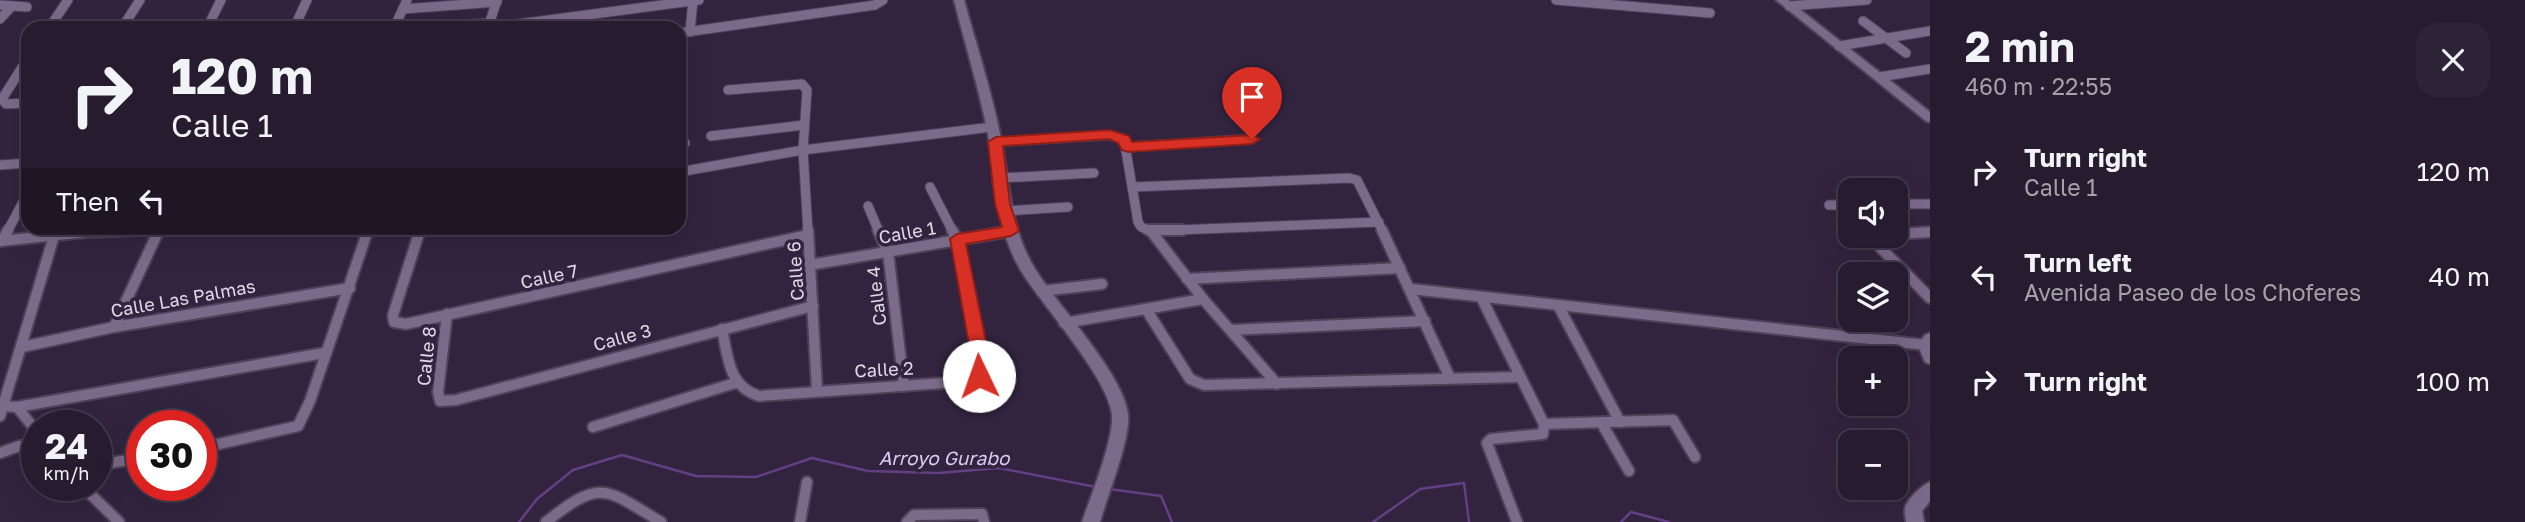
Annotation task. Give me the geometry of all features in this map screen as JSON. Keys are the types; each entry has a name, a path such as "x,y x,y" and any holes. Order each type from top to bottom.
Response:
{"street":[{"path":"54,21 68,0"},
{"path":"126,21 140,0"},
{"path":"210,21 221,0"},
{"path":"297,21 307,0"},
{"path":"397,21 407,0"},
{"path":"690,32 693,0"},
{"path":"528,21 699,0"},
{"path":"959,0 994,135 1005,211 1011,231 1029,272 1106,378 1118,404 1120,429 1091,522"},
{"path":"1556,0 1710,13"},
{"path":"1785,3 1867,0"},
{"path":"403,9 497,1 491,21"},
{"path":"686,32 882,1"},
{"path":"1785,3 1930,118"},
{"path":"0,5 27,6"},
{"path":"0,19 12,6"},
{"path":"1863,21 1906,53"},
{"path":"1839,46 1930,32"},
{"path":"21,69 2,99 6,104 21,103"},
{"path":"1879,77 1930,69"},
{"name":"Calle 6","path":"728,90 802,84 807,90 803,150 817,390"},
{"path":"711,136 804,125"},
{"path":"686,171 803,150 994,135 1110,135 1124,139 1128,147 1138,222 1141,227 1151,231 1379,222"},
{"path":"1128,147 1252,139"},
{"path":"0,165 21,164"},
{"path":"1000,178 1094,173"},
{"path":"1133,187 1349,178 1357,180 1411,289 1450,378"},
{"name":"Calle 2","path":"735,383 745,393 759,396 972,381 979,376 982,366 957,239 930,187"},
{"path":"1908,204 1930,204"},
{"path":"1,241 21,205"},
{"path":"1829,205 1838,205"},
{"name":"Calle 4","path":"868,206 888,252 904,386"},
{"path":"1005,211 1068,207"},
{"name":"Calle 1","path":"809,265 1011,231"},
{"path":"1151,231 1203,299 1276,384"},
{"path":"1908,233 1930,232"},
{"path":"1,241 69,235"},
{"path":"114,327 156,235"},
{"path":"217,444 298,426 306,415 324,353 350,288 367,235"},
{"name":"Calle 7","path":"419,235 393,314 394,322 406,324 808,235"},
{"path":"54,236 1,409 324,353"},
{"path":"1881,248 1930,298"},
{"path":"1187,279 1400,268"},
{"path":"1041,291 1102,284"},
{"name":"Calle Las Palmas","path":"22,346 114,327 350,288"},
{"path":"1411,289 1929,347"},
{"path":"1481,297 1544,424 1543,434 1491,439 1487,443 1517,522"},
{"path":"1064,323 1203,299"},
{"name":"Calle 3","path":"440,401 456,400 813,306"},
{"path":"1559,307 1620,422"},
{"path":"1146,309 1190,379 1204,385 1519,377"},
{"name":"Calle 8","path":"440,401 438,392 447,314"},
{"path":"1230,330 1425,321"},
{"path":"593,427 735,383 722,329"},
{"path":"17,407 21,412"},
{"path":"1544,424 1672,420 1695,457"},
{"path":"1601,422 1629,471"},
{"path":"0,453 21,446"},
{"path":"800,522 807,482"},
{"path":"1915,522 1913,509 1930,489"},
{"path":"546,522 580,496 603,490 611,492 661,522"},
{"path":"97,501 119,522"},
{"path":"907,522 914,515 982,513 984,522"}],"waterway":[{"name":"Arroyo Gurabo","path":"519,522 537,499 573,470 622,455 696,476 756,477 812,458 868,471 938,473 999,468 1096,487"},
{"name":"Arroyo Gurabo","path":"1373,522 1420,489 1464,483 1469,522"},
{"name":"Arroyo Gurabo","path":"1109,489 1161,496 1172,522"},
{"name":"Arroyo Gurabo","path":"1621,522 1631,512 1669,522"}],"route":[{"path":"979,376 982,366 957,239 1011,231 1003,204 996,142 1110,135 1124,139 1128,147 1252,139"}]}
